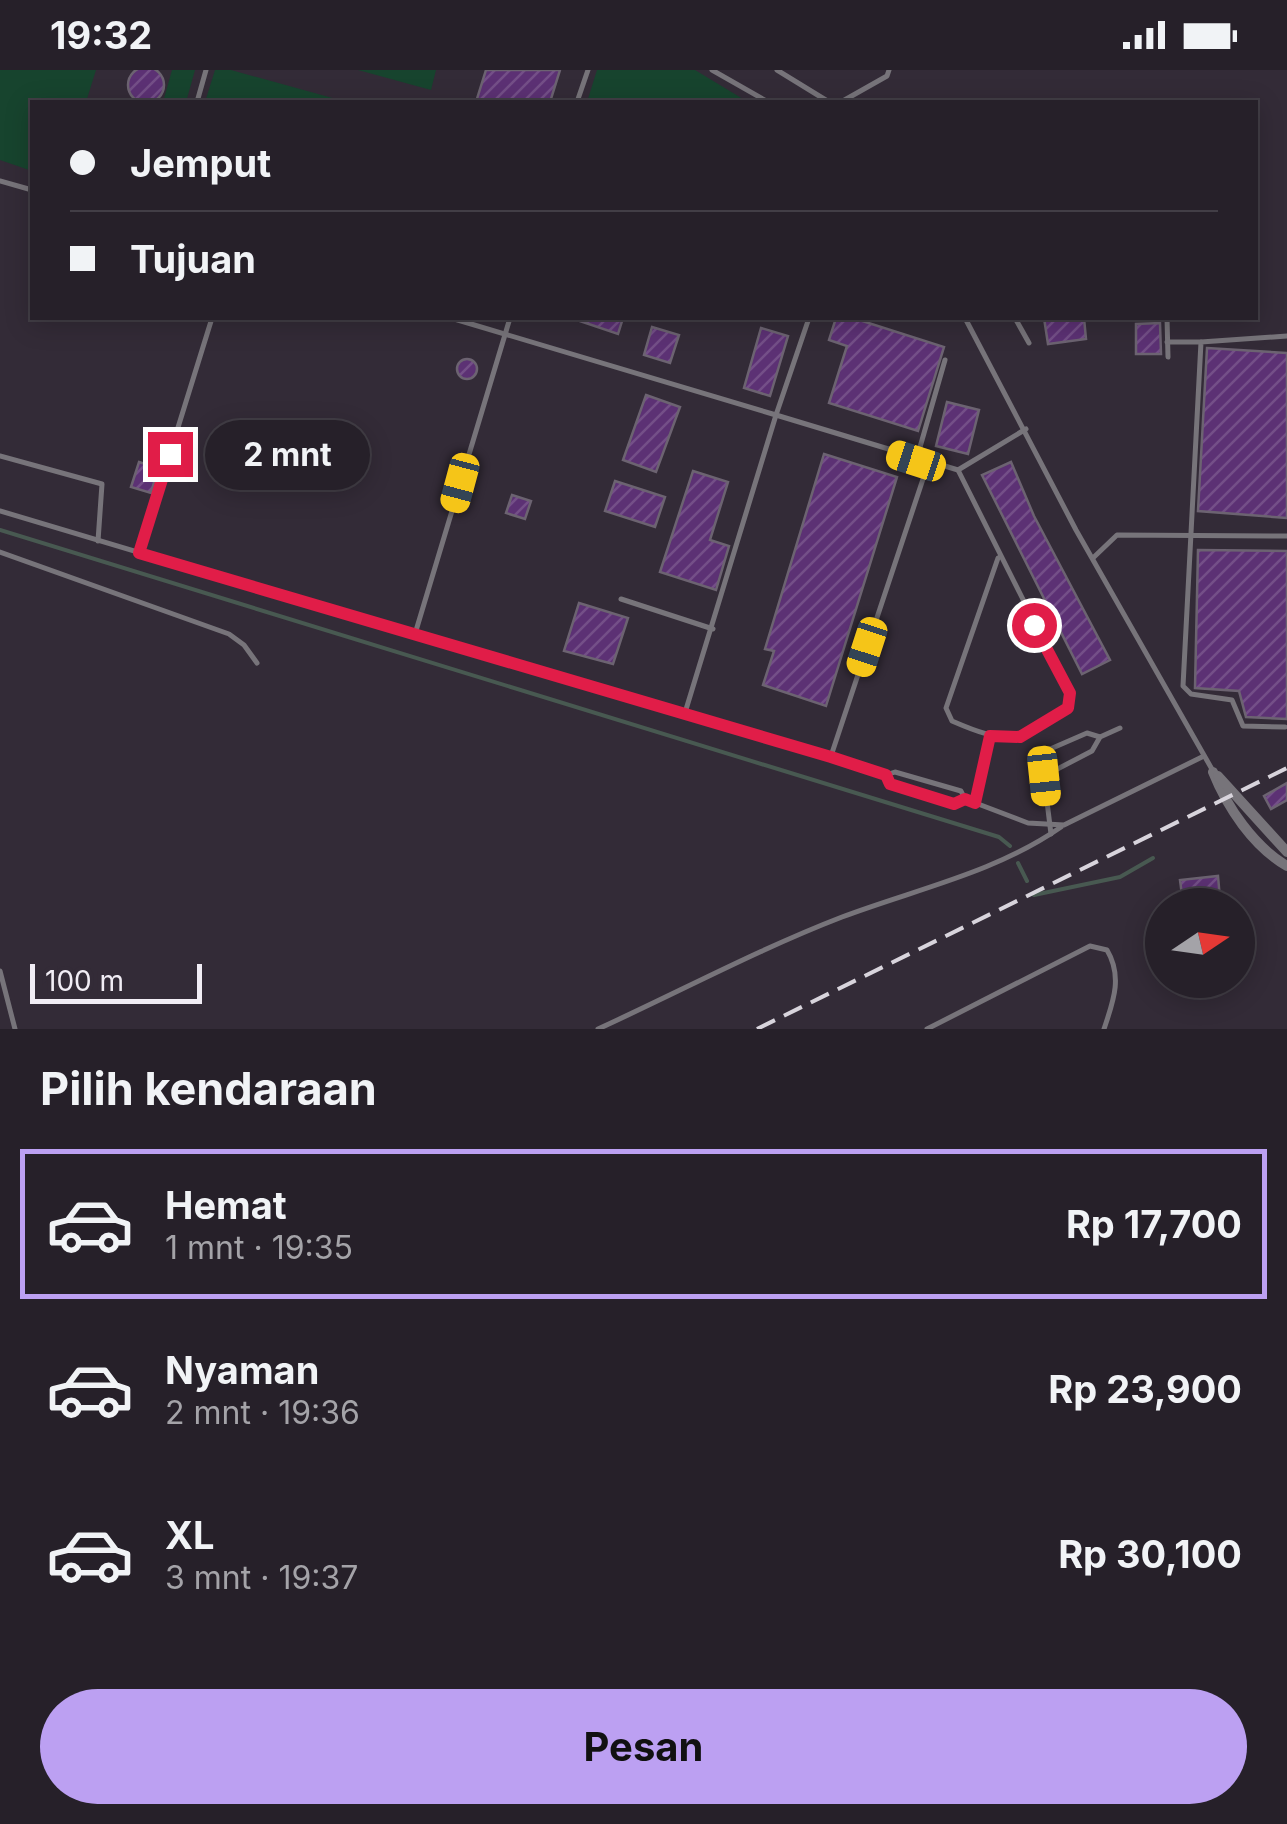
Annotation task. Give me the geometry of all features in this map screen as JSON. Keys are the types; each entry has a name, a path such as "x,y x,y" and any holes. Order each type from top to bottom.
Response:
{"street":[{"path":"1213,772 1287,852"},
{"path":"1213,772 1224,800 1266,850 1287,866"}],"lane":[{"path":"198,100 206,70"},
{"path":"578,100 588,70"},
{"path":"712,70 764,100"},
{"path":"845,100 887,76 888,70"},
{"path":"781,71 826,100"},
{"path":"0,181 30,189"},
{"path":"139,553 211,320"},
{"path":"458,320 916,461 958,470 1026,429"},
{"path":"415,634 509,320"},
{"path":"684,716 808,320"},
{"path":"966,320 1213,772"},
{"path":"1016,320 1029,343"},
{"path":"1167,320 1168,357"},
{"path":"1167,342 1287,336"},
{"path":"1197,342 1184,536 1184,690 1232,700 1242,726 1284,728"},
{"path":"916,461 944,360"},
{"path":"0,456 102,484 98,541"},
{"path":"831,757 928,464"},
{"path":"958,470 1070,702 1052,719 1020,737 990,736 952,721 946,708 998,558"},
{"path":"0,511 684,716 886,775 895,772 961,792 965,799 1028,823 1064,825"},
{"path":"1093,558 1117,535 1287,536"},
{"path":"0,552 230,634 244,644 256,663"},
{"path":"621,599 713,629"},
{"path":"1044,776 1092,751 1100,737 1120,728"},
{"path":"1051,834 1043,751 1087,733 1100,737"},
{"path":"975,803 990,736"},
{"path":"598,1029 844,916 967,875 1204,756"},
{"path":"886,775 890,784 954,804 965,799"},
{"path":"927,1029 1090,946 1107,950 1116,972 1115,996 1104,1029"},
{"path":"0,970 15,1029"}],"green space":[{"path":"0,70 96,70 87,100 30,100 30,170 0,160"},
{"path":"172,70 195,70 187,100 164,100"},
{"path":"215,70 231,70 336,99 292,100 206,100"},
{"path":"358,70 436,70 431,90"},
{"path":"597,70 695,70 745,100 588,100"}],"building":[{"path":"139,68 153,68 163,78 163,92 156,100 136,100 129,92 129,78"},
{"path":"486,70 560,70 551,100 477,100"},
{"path":"577,320 622,320 618,334"},
{"path":"835,320 859,320 944,347 918,431 829,403 847,346 829,340"},
{"path":"1044,320 1084,320 1086,339 1048,344"},
{"path":"1160,323 1161,354 1136,354 1136,324"},
{"path":"652,327 679,335 670,363 644,355"},
{"path":"761,328 788,336 770,396 744,388"},
{"path":"1207,348 1287,353 1287,518 1198,511"},
{"path":"467,359 477,369 467,379 457,369"},
{"path":"646,395 680,407 656,472 623,460"},
{"path":"947,402 979,410 968,454 936,446"},
{"path":"824,454 897,477 826,706 763,685 774,651 765,649"},
{"path":"139,462 158,468 151,493 131,487"},
{"path":"1011,462 1034,516 1110,660 1082,674 982,475"},
{"path":"693,471 728,482 710,540 729,546 716,590 660,572"},
{"path":"615,481 665,497 655,527 605,511"},
{"path":"512,495 531,501 525,519 506,513"},
{"path":"1198,550 1287,551 1287,719 1246,717 1239,691 1195,688"},
{"path":"579,603 628,618 613,664 564,651"},
{"path":"1287,783 1287,800 1271,809 1264,796"},
{"path":"1218,876 1219,888 1181,888 1180,880"}],"waterway":[{"path":"0,530 999,837 1010,846"},
{"path":"1034,895 1120,877 1153,858"},
{"path":"1018,863 1027,881"}],"railway":[{"path":"757,1029 1287,768"}],"route":[{"path":"170,454 139,553 831,757 886,775 890,784 954,804 965,799 975,803 990,736 1007,740 1020,737 1068,708 1070,693 1034,625"}]}
